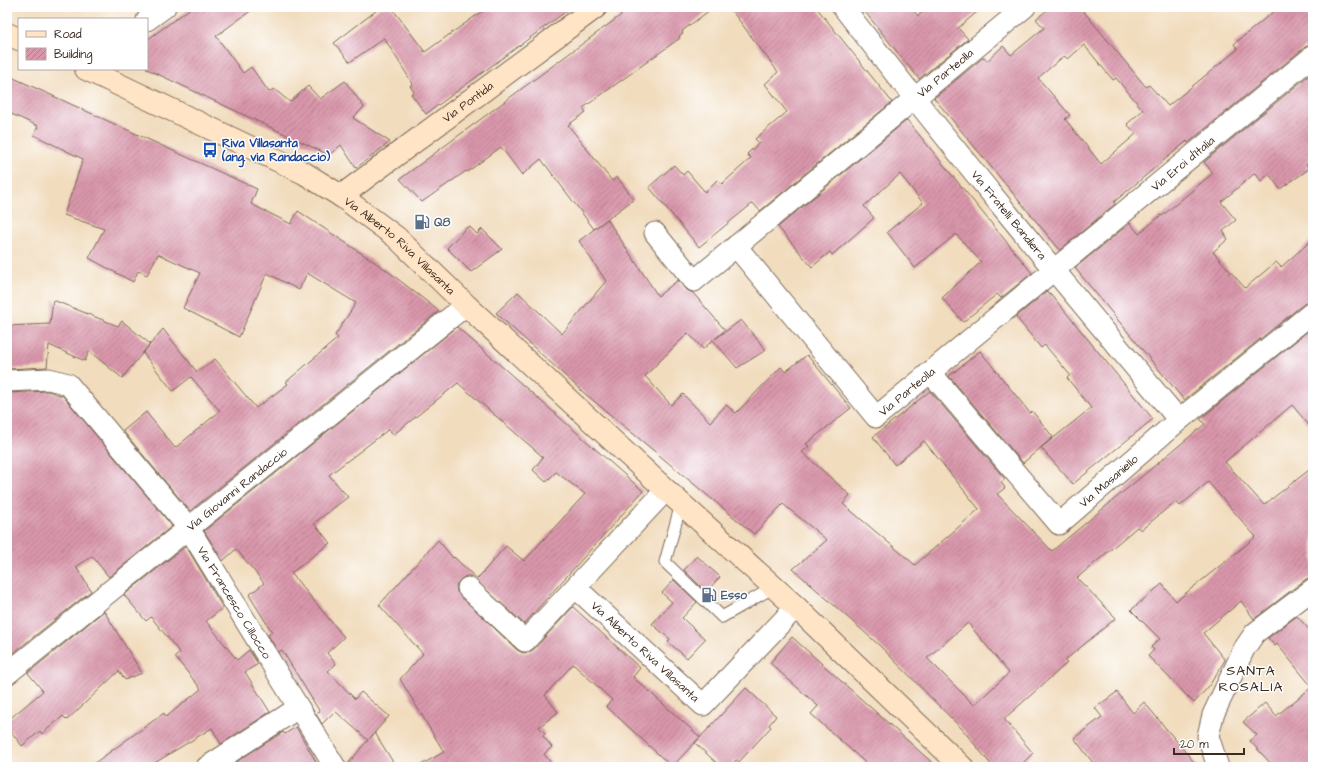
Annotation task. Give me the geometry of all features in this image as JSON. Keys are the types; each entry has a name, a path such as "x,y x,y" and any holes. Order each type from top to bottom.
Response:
{"street":[{"path":"148,19 165,7"},
{"name":"Via Pontida","path":"341,196 596,7"},
{"name":"Via Fratelli Bandiera","path":"843,7 914,99 1053,270 1180,420"},
{"name":"Via Parteolla","path":"655,233 694,280 1025,7"},
{"path":"7,34 18,39"},
{"name":"Via Eroi d'Italia","path":"1053,270 1313,56"},
{"name":"Via Alberto Riva Villasanta","path":"88,70 304,173 341,196 396,237 466,305 673,497 796,607 962,767"},
{"name":"Via Parteolla","path":"736,246 876,417 1053,270"},
{"name":"Via Giovanni Randaccio","path":"7,674 466,305"},
{"name":"Via Masaniello","path":"930,372 1059,524 1180,420 1313,312"},
{"name":"Via Francesco Cillocco","path":"7,381 49,378 68,384 188,527 298,708 336,767"},
{"path":"468,588 525,641 576,588 673,497"},
{"name":"Via Alberto Riva Villasanta","path":"576,588 703,705 796,607"},
{"path":"1218,767 1208,736 1213,715 1244,649 1255,633 1313,589"},
{"path":"208,767 298,708"}],"lane":[{"path":"673,497 665,562 722,618 774,587"}],"building":[{"path":"192,7 256,7 216,36 243,73 251,67 269,92 274,89 290,102 308,86 320,99 345,81 364,107 353,118 390,142 356,168 341,145 329,155 148,69 148,39"},
{"path":"381,7 391,7 425,52 488,7 572,7 426,114 411,94 414,92 410,86 413,84 384,38 350,62 334,43"},
{"path":"632,7 714,7 682,31 683,33 679,36 680,38 583,108 586,112 568,125 612,181 617,177 634,199 594,229 541,159 522,175 501,147 422,202 400,179"},
{"path":"729,7 816,7 892,102 760,211 753,203 699,247 649,187 674,165 683,175 687,171 705,192 717,180 722,184 751,158 747,154 759,143 755,139 787,112 765,84 778,72"},
{"path":"861,7 911,7 918,16 928,7 983,7 958,28 968,39 919,79"},
{"path":"1051,7 1080,7 1146,87 1149,85 1168,106 1238,49 1234,44 1279,7 1313,7 1313,44 1305,47 1188,143 1187,141 1114,202 1115,204 1060,250 934,98 984,57 987,61 1003,46 1011,55 1044,28 1036,19","holes":["1084,45 1113,80 1116,78 1143,110 1127,124 1136,134 1101,164 1065,119 1070,115 1038,78 1064,56 1068,59"]},
{"path":"1313,72 1313,159 1306,165 1309,169 1280,189 1269,174 1261,181 1255,173 1221,202 1236,220 1223,231 1228,239 1213,252 1245,288 1276,262 1281,267 1313,239 1313,300 1305,303 1184,400 1075,268 1130,223 1139,234 1161,215 1162,216 1213,173 1204,162"},
{"path":"7,75 257,189 251,204 291,224 298,211 385,269 439,311 190,511 123,431 146,412 175,448 220,411 191,377 173,391 143,353 163,329 197,372 215,359 256,408 288,384 286,382 338,338 335,335 356,303 307,273 299,290 267,273 239,337 183,308 200,273 158,254 147,275 138,271 133,282 89,258 104,229 64,215 83,159 34,135 38,126 7,112"},
{"path":"907,120 1032,273 1001,298 997,294 963,322 942,298 981,262 956,234 915,268 887,232 923,203 900,174 864,206 874,218 832,255 830,252 812,267 778,227"},
{"path":"607,219 658,296 678,280 685,289 693,293 725,330 715,339 741,320 766,350 737,368 713,340 703,349 688,333 645,376 671,405 683,394 710,422 726,405 736,413 781,367 785,372 807,355 851,408 806,444 809,446 802,452 850,495 843,504 915,565 979,509 924,441 895,465 873,437 930,391 1005,479 1001,482 1005,488 997,494 1052,551 1205,424 1200,419 1313,327 1313,430 1292,405 1225,462 1264,505 1313,467 1313,577 1306,579 1254,619 1241,601 1203,633 1225,660 1209,686 1194,703 1148,656 1154,650 1151,647 1160,639 1131,610 1162,584 1176,601 1256,537 1208,482 1180,506 1176,501 1141,530 1137,527 1077,578 1116,618 1064,661 1067,663 1004,719 1033,753 1019,767 993,767 963,730 879,645 793,569 827,540 783,504 754,534 583,392 496,313 518,292 562,334 606,281 579,241","holes":["968,623 1009,673 974,705 927,658"]},
{"path":"467,227 470,227 477,234 482,229 502,249 471,272 447,248"},
{"path":"1047,291 1153,419 1073,484 1041,448 1091,408 1067,378 1070,375 1045,345 1041,348 1016,317"},
{"path":"53,300 118,326 122,321 150,344 122,378 89,351 85,361 49,345 47,367 7,369 7,326 50,324"},
{"path":"457,327 643,491 524,624 471,576 465,576 460,580 456,585 457,592 517,650 523,653 534,649 573,607 640,668 633,677 700,737 672,767 606,706 612,700 573,664 545,695 558,712 539,727 545,733 543,736 552,747 544,754 554,767 417,767 444,752 400,679 423,654 379,605 438,540 453,558 454,557 477,579 506,546 524,561 585,494 556,472 546,482 533,470 543,457 458,383 393,435 389,429 329,475 348,497 314,523 330,543 291,573 344,637 327,653 336,664 328,671 355,699 361,692 389,716 369,739 375,733 396,767 347,767 347,765 368,740 335,711 322,724 316,714 320,712 282,650 278,652 268,635 272,632 249,595 264,583 236,549 223,561 204,531"},
{"path":"980,351 1030,413 1032,411 1053,437 1023,463 949,376"},
{"path":"48,391 63,396 172,526 109,577 92,556 76,567 91,591 12,654 7,648 7,393"},
{"path":"186,546 223,608 206,621 237,660 249,650 258,664 245,672 270,712 221,744 212,728 148,767 89,767 164,713 166,717 201,689 175,657 180,653 151,617 146,621 124,595"},
{"path":"697,556 720,577 706,592 684,570"},
{"path":"674,580 697,602 682,618 705,639 687,658 668,642 670,639 652,624 672,602 662,593"},
{"path":"104,611 142,673 125,680 119,671 67,720 63,716 42,734 40,731 22,746 7,726 7,721 43,691 28,673"},
{"path":"1297,616 1313,634 1313,767 1274,767 1250,741 1257,735 1243,722 1265,703 1276,716 1312,687 1277,644 1275,646 1268,638"},
{"path":"792,637 937,767 870,767 811,714 818,706 770,663"},
{"path":"746,688 776,716 769,725 771,727 739,762 736,760 730,767 721,767 695,743"},
{"path":"1117,692 1133,713 1144,702 1198,767 1096,767 1074,738 1102,717 1095,708"},
{"path":"296,727 319,767 235,767 233,764 283,732 285,734"}],"place":[{"name":"Riva Villasanta (ang. via Randaccio)","path":"210,150"},
{"name":"Q8","path":"422,222"},
{"name":"Esso","path":"709,595"}],"district":[{"name":"SANTA ROSALIA","path":"1251,678"}]}
